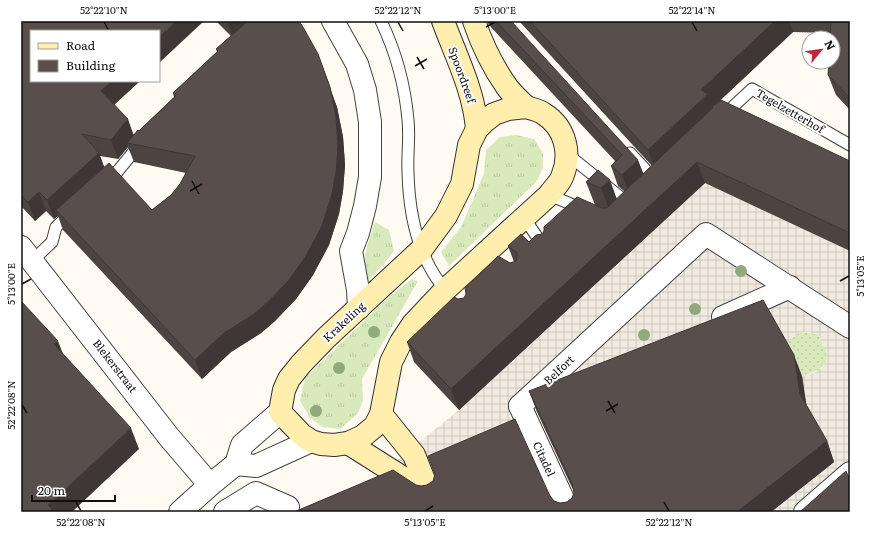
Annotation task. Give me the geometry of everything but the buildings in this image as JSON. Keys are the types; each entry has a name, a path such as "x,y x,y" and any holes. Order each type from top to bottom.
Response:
{"main road":[{"name":"Spoordreef","path":"442,21 476,112 477,129"},
{"path":"474,21 488,56 508,88 526,107"},
{"name":"Krakeling","path":"526,107 543,113 556,123 565,141 567,159 562,178 549,194 526,216 492,256 450,296 413,324 401,342 391,362 381,414 375,426 363,436 348,443 334,445 321,444 311,441 302,435 280,412 284,390 289,379 321,343 421,250 446,216 455,200 462,184 469,145 477,129 485,121 494,114 508,109 526,107"},
{"path":"348,443 430,495 414,455 381,414"}],"street":[{"path":"334,21 357,64 365,90 370,122 370,177 365,206 358,233 351,251 358,290 359,308"},
{"name":"Belfort","path":"520,406 706,234 850,327"},
{"name":"Blekerstraat","path":"27,254 170,437 210,485"},
{"path":"702,326 790,287"},
{"name":"Belfort","path":"520,406 578,380"},
{"name":"Citadel","path":"520,406 569,512"},
{"path":"180,512 236,464 242,445 280,412"},
{"path":"236,464 256,466 311,441"},
{"path":"804,512 850,473"},
{"path":"225,512 256,493 288,507"}],"lane":[{"path":"381,21 390,39 398,64 403,90 408,120 408,171 410,204 421,250 434,275 450,296"},
{"name":"Tegelzetterhof","path":"718,121 752,89 850,145"},
{"path":"100,187 117,172 148,134"},
{"path":"621,214 659,178 624,146"},
{"path":"566,153 630,205"},
{"path":"549,194 596,214"},
{"path":"27,254 52,242 56,228 78,207"},
{"path":"526,216 529,225 545,249"}],"green space":[{"path":"516,135 534,139 543,153 543,168 537,181 449,266 441,252 461,227 484,173 486,150 500,137"},
{"path":"375,222 389,230 394,251 365,284 365,260"},
{"path":"412,279 418,281 362,379 363,401 358,413 340,429 323,427 310,418 300,401 305,378 391,295"},
{"path":"801,332 813,333 819,336 827,359 819,370 802,376 784,344 794,335"}],"shaded area":[{"path":"705,183 850,251 850,502 838,512 771,512 834,462 808,415 802,376 816,372 822,368 827,359 819,336 809,332 801,332 784,344 771,321 533,414 582,512 356,510 351,497 459,410"}]}
